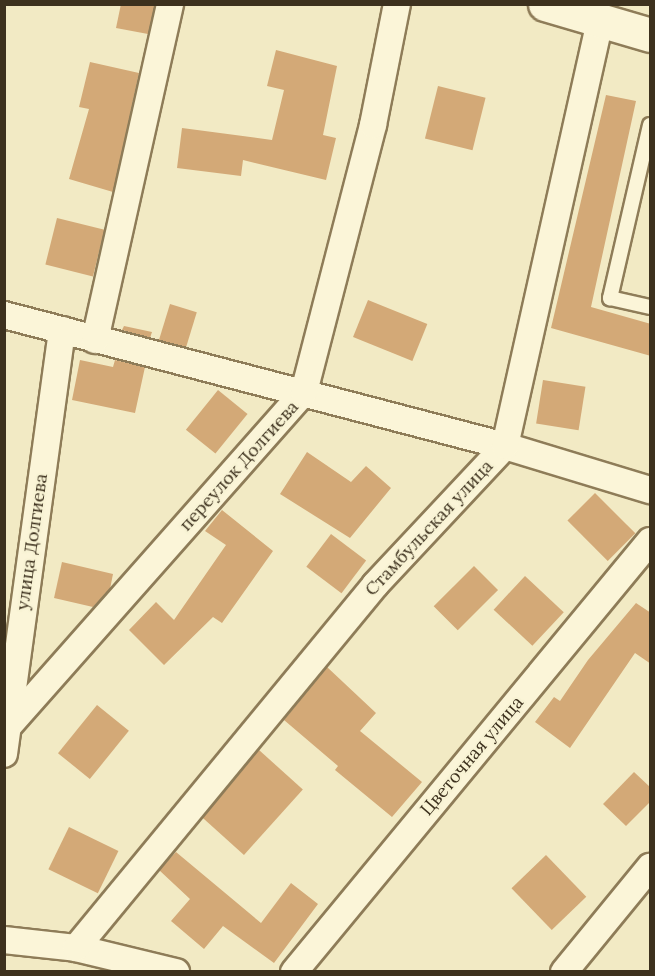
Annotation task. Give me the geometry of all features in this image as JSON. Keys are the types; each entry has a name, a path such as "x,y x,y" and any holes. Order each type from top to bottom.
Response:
{"street":[{"path":"95,340 170,4"},
{"name":"переулок Долгиева","path":"5,742 304,392 373,125 397,4"},
{"path":"545,4 651,35"},
{"name":"Стамбульская улица","path":"76,948 375,585 505,446 600,20"},
{"path":"4,315 505,446 651,490"},
{"name":"улица Долгиева","path":"5,742 62,330"},
{"name":"Цветочная улица","path":"294,972 651,541"},
{"path":"564,972 651,867"},
{"path":"4,940 76,948 176,972"}],"lane":[{"path":"651,125 610,298 651,307"}],"building":[{"path":"121,4 155,4 148,34 116,28"},
{"path":"276,50 337,66 323,135 336,138 326,180 243,160 241,176 177,168 182,128 272,140 284,90 267,86"},
{"path":"90,62 139,73 113,192 69,179 89,109 79,107"},
{"path":"438,86 486,98 472,150 425,138"},
{"path":"606,95 636,101 591,307 651,324 651,356 551,328"},
{"path":"57,218 105,230 93,276 45,265"},
{"path":"368,300 427,324 412,361 353,337"},
{"path":"170,304 197,312 186,349 159,340"},
{"path":"124,326 152,332 150,338 122,330"},
{"path":"80,360 113,367 115,360 145,367 135,413 72,400"},
{"path":"543,380 585,387 579,430 536,423"},
{"path":"218,390 248,414 215,454 186,430"},
{"path":"307,452 351,482 366,466 391,488 350,538 280,494"},
{"path":"595,493 635,533 608,561 567,521"},
{"path":"222,510 273,551 222,623 213,617 164,665 129,630 156,602 174,620 226,545 205,531"},
{"path":"331,534 366,560 341,593 306,567"},
{"path":"62,562 113,574 110,589 93,607 54,598"},
{"path":"474,566 498,590 458,630 434,606"},
{"path":"525,576 564,612 532,646 494,610"},
{"path":"636,603 651,613 651,664 635,653 570,748 535,722 554,697 560,701 588,660"},
{"path":"327,667 376,713 360,731 422,782 392,817 335,770 338,766 284,720"},
{"path":"97,705 129,731 90,779 58,753"},
{"path":"259,750 303,789 244,855 200,815"},
{"path":"634,772 651,788 651,801 626,826 603,804"},
{"path":"69,827 118,851 98,893 48,869"},
{"path":"176,852 261,923 291,883 318,904 274,963 223,926 204,949 171,921 190,899 159,870"},
{"path":"546,855 586,897 552,930 511,888"}]}
